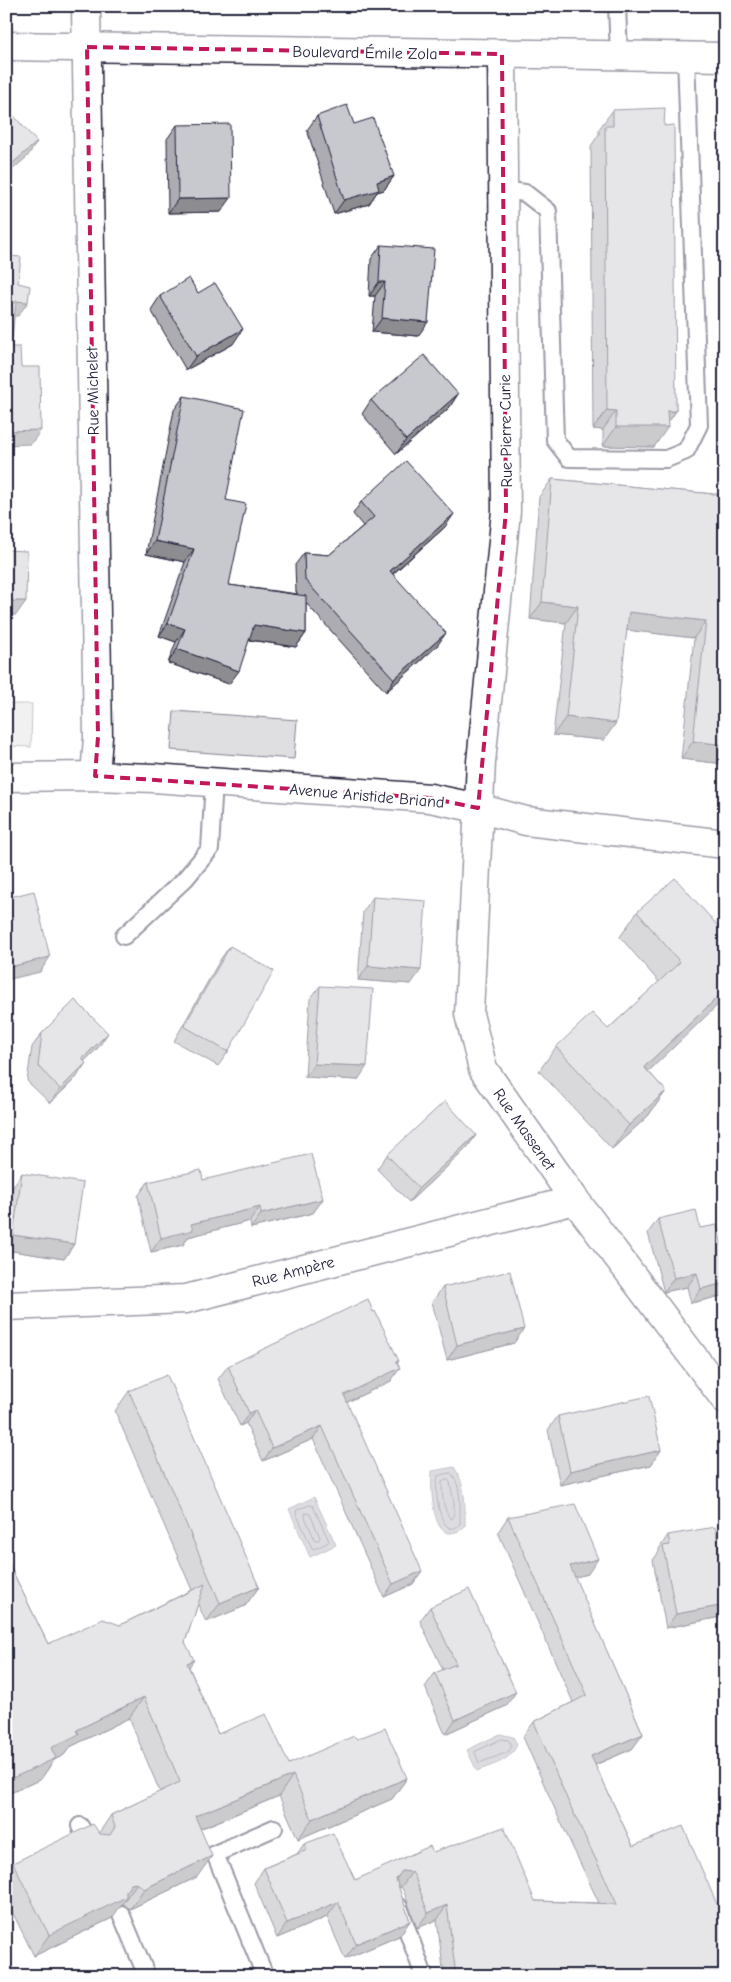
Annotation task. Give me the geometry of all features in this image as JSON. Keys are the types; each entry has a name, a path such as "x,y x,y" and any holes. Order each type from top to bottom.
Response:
{"street":[{"name":"Rue Michelet","path":"86,6 98,737 94,776"},
{"name":"Boulevard Émile Zola","path":"6,46 725,57"},
{"name":"Rue Pierre Curie","path":"478,808 506,511 502,54"},
{"name":"Avenue Aristide Briand","path":"6,777 94,776 214,781 430,798 526,821 725,844"},
{"name":"Rue Massenet","path":"478,808 469,1014 483,1069 575,1200 725,1399"},
{"name":"Rue Ampère","path":"6,1306 186,1299 575,1200"}],"lane":[{"path":"617,6 619,55"},
{"path":"503,190 525,193 548,211 555,440 569,458 666,459 686,451 699,425 686,56"},
{"path":"124,936 185,879 210,849 214,781"},
{"path":"80,1826 91,1847"},
{"path":"265,1976 215,1854 274,1828"},
{"path":"395,1895 424,1976"},
{"path":"121,1914 147,1976"}],"highlighted area":[{"path":"87,47 502,54 506,511 478,808 430,798 95,776 98,737"}],"shaded area":[{"path":"6,704 32,704 31,747 6,746"},
{"path":"174,711 297,720 294,759 171,750"}],"water":[{"path":"454,1467 463,1488 465,1526 459,1531 451,1533 444,1531 439,1526 436,1518 432,1497 432,1471"},
{"path":"314,1497 336,1545 310,1557 289,1509"},
{"path":"500,1734 513,1737 517,1744 511,1755 500,1762 477,1771 467,1750"}],"building":[{"path":"347,105 354,124 373,118 394,176 377,182 379,190 344,200 317,116"},
{"path":"6,107 37,142 6,169"},
{"path":"665,108 664,126 674,125 676,411 667,411 668,427 616,427 616,411 607,410 605,126 613,126 613,110"},
{"path":"230,124 231,198 178,199 177,125"},
{"path":"381,245 434,249 428,322 382,318 385,282 379,282"},
{"path":"6,247 9,247 8,256 21,257 18,283 30,286 28,302 16,301 11,347 20,347 21,367 40,367 41,430 6,431"},
{"path":"189,278 198,293 215,283 243,329 196,356 160,296"},
{"path":"424,355 458,394 406,440 371,400"},
{"path":"184,396 244,409 226,500 246,504 229,585 306,596 306,633 254,625 239,671 177,649 185,629 168,623 194,549 155,541"},
{"path":"406,461 454,514 390,571 446,633 394,679 305,580 304,553 329,555 374,517 361,502"},
{"path":"552,479 725,495 725,745 693,741 706,621 629,612 616,723 566,717 578,606 542,602"},
{"path":"6,550 27,551 26,601 6,601"},
{"path":"675,878 718,926 725,920 725,990 644,1067 666,1091 629,1125 556,1047 592,1013 608,1029 680,962 637,912"},
{"path":"34,891 50,957 6,968 6,898"},
{"path":"373,897 426,901 421,970 368,966"},
{"path":"230,946 274,971 228,1052 184,1026"},
{"path":"320,986 373,989 367,1066 314,1064"},
{"path":"75,1000 108,1033 82,1059 86,1063 60,1089 38,1066 42,1033"},
{"path":"445,1101 476,1135 419,1188 387,1155"},
{"path":"311,1154 323,1199 261,1214 260,1207 191,1224 193,1230 161,1238 148,1182 201,1170 203,1180"},
{"path":"22,1173 83,1183 74,1244 13,1235"},
{"path":"696,1210 700,1228 717,1225 725,1256 725,1283 701,1289 697,1273 674,1278 658,1219"},
{"path":"510,1271 524,1329 457,1345 443,1287"},
{"path":"368,1299 399,1361 396,1361 400,1368 344,1395 422,1571 393,1584 322,1426 272,1448 255,1410 249,1413 228,1366"},
{"path":"167,1375 259,1587 220,1603 129,1391"},
{"path":"649,1396 661,1450 570,1471 558,1416"},
{"path":"575,1504 598,1559 570,1566 643,1734 591,1756 633,1846 683,1826 722,1916 725,1914 725,1976 456,1976 447,1905 428,1913 412,1872 402,1871 396,1879 410,1921 356,1944 338,1902 287,1923 264,1868 307,1850 304,1844 333,1833 355,1880 430,1846 433,1852 504,1827 535,1901 617,1904 568,1801 534,1722 587,1695 508,1517"},
{"path":"715,1527 725,1579 725,1605 676,1614 663,1546 670,1545 668,1535"},
{"path":"6,1558 48,1644 103,1619 120,1625 205,1584 185,1642 194,1660 187,1663 218,1734 266,1714 289,1764 354,1736 357,1739 385,1728 407,1778 312,1819 293,1775 195,1816 212,1856 144,1889 137,1883 131,1884 126,1891 126,1897 49,1935 13,1863 93,1824 100,1834 110,1835 115,1827 111,1815 180,1782 144,1697 77,1730 79,1734 51,1748 56,1758 6,1781"},
{"path":"469,1589 516,1692 455,1720 435,1673 456,1664 430,1607"}]}
